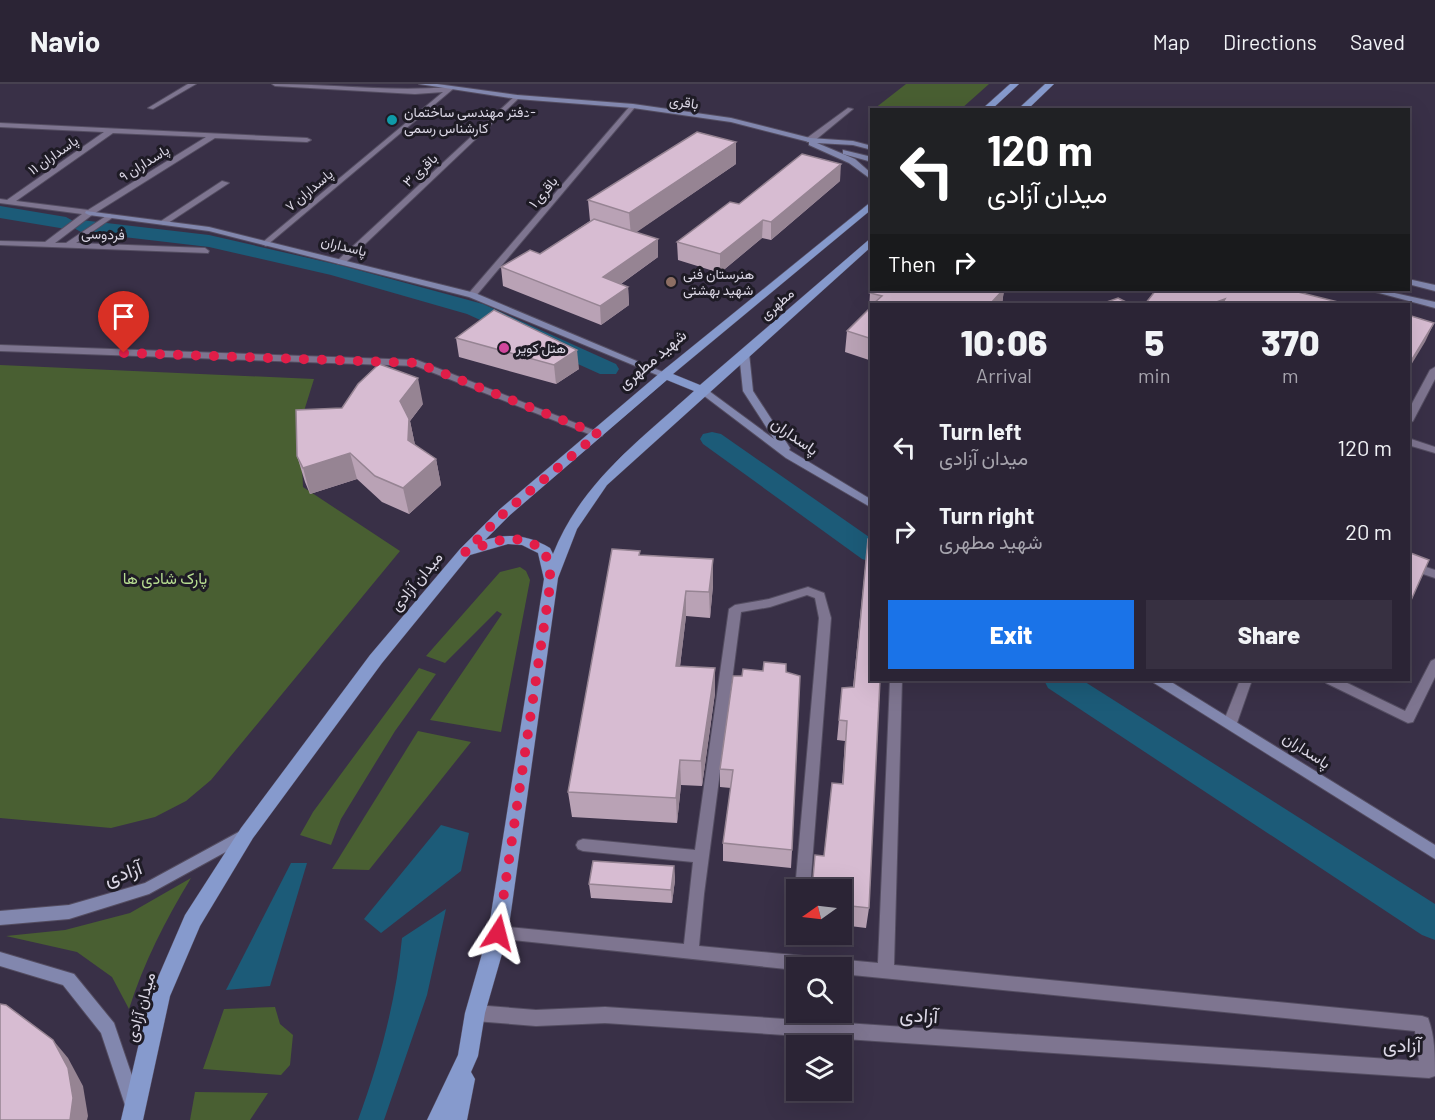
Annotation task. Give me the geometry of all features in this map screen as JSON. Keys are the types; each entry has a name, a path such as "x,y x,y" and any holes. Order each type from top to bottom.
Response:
{"main road":[{"path":"987,108 1015,84"},
{"path":"1023,108 1050,84"},
{"name":"شهید مطهری","path":"465,552 505,512 665,375 870,206"},
{"name":"مطهری","path":"702,390 870,242"},
{"path":"551,579 570,528 602,482 702,390 665,375"},
{"name":"میدان آزادی","path":"133,1114 160,996 192,921 247,833 376,659 465,552 503,539 527,539 545,551 551,579 498,933 475,1013 468,1056 438,1120"},
{"path":"456,1120 468,1056"}],"street":[{"path":"151,108 193,84"},
{"name":"باقری","path":"275,84 415,92 450,89 633,106 731,120 800,138"},
{"path":"422,84 450,89"},
{"path":"437,84 450,89"},
{"name":"پاسداران ۷","path":"266,244 450,89"},
{"name":"باقری ۳","path":"341,262 517,97"},
{"name":"باقری ۱","path":"472,295 633,106"},
{"path":"810,140 850,110"},
{"path":"0,125 307,140"},
{"name":"پاسداران ۱۱","path":"9,202 112,130"},
{"name":"پاسداران ۹","path":"47,245 89,213 214,135"},
{"path":"800,138 870,159"},
{"path":"800,138 852,161 870,176"},
{"path":"810,140 853,143 870,147"},
{"path":"162,223 225,183"},
{"name":"پاسداران","path":"0,201 209,230 472,295 665,375"},
{"path":"67,245 108,216"},
{"name":"فردوسی","path":"0,243 205,252"},
{"path":"1410,282 1435,288"},
{"path":"1376,291 1435,305"},
{"path":"0,348 417,363 598,434"},
{"path":"744,352 748,391 790,456"},
{"path":"1410,417 1435,370"},
{"name":"پاسداران","path":"702,390 790,456 870,505"},
{"path":"1410,442 1435,450"},
{"path":"1410,566 1435,574"},
{"path":"692,951 701,857 735,609 770,603 808,591 820,596 825,618 802,879"},
{"path":"1333,681 1408,718 1435,664"},
{"path":"886,971 896,681"},
{"name":"پاسداران","path":"1161,681 1435,854"},
{"path":"1230,723 1246,681"},
{"name":"آزادی","path":"0,918 69,912 149,888 247,833"},
{"path":"583,845 701,857"},
{"name":"آزادی","path":"475,1013 536,1018 605,1015 1429,1070 1422,1024 498,933"},
{"path":"0,959 68,979 108,1029 133,1114"}],"green space":[{"path":"906,84 989,84 962,108 875,108"},
{"name":"پارک شادی ها","path":"0,365 314,379 300,424 303,487 400,551 211,780 186,801 155,817 111,828 0,818"},
{"path":"520,567 526,571 530,580 501,732 430,720 502,614 497,611 445,663 426,656 500,572"},
{"path":"419,668 436,674 395,731 341,819 331,845 300,835 313,812"},
{"path":"418,731 471,742 369,870 332,869"},
{"path":"191,878 156,942 129,1009 112,977 77,952 6,936 65,930 130,913"},
{"path":"275,1007 280,1024 293,1035 290,1065 281,1075 203,1069 224,1009"},
{"path":"195,1092 268,1093 250,1120 190,1120"}],"water":[{"path":"441,825 469,833 461,871 381,933 364,919"},
{"path":"291,863 307,863 270,986 226,990"},
{"path":"446,909 427,995 384,1120 358,1120 386,1030 396,985 402,938"}],"building":[{"path":"697,132 736,142 629,213 588,200"},
{"path":"802,154 841,164 771,222 763,220 720,254 677,242 730,202 739,204"},
{"path":"594,219 658,239 603,277 628,287 600,306 501,267 530,250 540,254"},
{"path":"873,291 1002,291 991,303 874,303 882,296 870,293"},
{"path":"1155,291 1294,291 1342,303 1223,303 1225,299 1214,303 1146,303"},
{"path":"1118,298 1128,303 1104,303"},
{"path":"870,308 870,338 847,331"},
{"path":"494,310 577,350 554,365 456,338"},
{"path":"1410,316 1434,323 1410,363"},
{"path":"379,364 418,378 400,401 409,419 408,440 436,459 403,488 375,476 350,453 303,468 297,456 296,410 342,408 358,384"},
{"path":"868,539 870,539 870,681 880,681 869,908 852,906 852,879 813,879 815,855 824,856 832,783 843,784 847,721 839,720 842,688 854,687"},
{"path":"612,549 640,551 639,555 713,559 709,592 686,591 676,666 715,668 701,761 680,760 676,798 568,792"},
{"path":"1410,553 1429,560 1410,603"},
{"path":"764,662 786,664 786,672 800,676 792,850 723,843 733,770 720,769 733,676 742,676 743,669 763,671"},
{"path":"593,861 674,866 671,890 589,884"},
{"path":"0,1004 6,1005 53,1040 68,1068 73,1098 70,1120 0,1120"}],"waterway":[{"path":"0,212 66,223"},
{"path":"81,226 209,241 336,270 475,309 608,369"},
{"path":"712,439 870,552"},
{"path":"1061,681 1435,924"}],"place":[{"name":"دفتر مهندسی ساختمان- کارشناس رسمی","path":"392,120"},
{"name":"هنرستان فنی شهید بهشتی","path":"671,282"},
{"name":"هتل کویر","path":"504,348"}],"route":[{"path":"124,353 364,363 417,363 598,434 505,512 465,552 503,539 527,539 545,551 551,579 498,933"}]}
